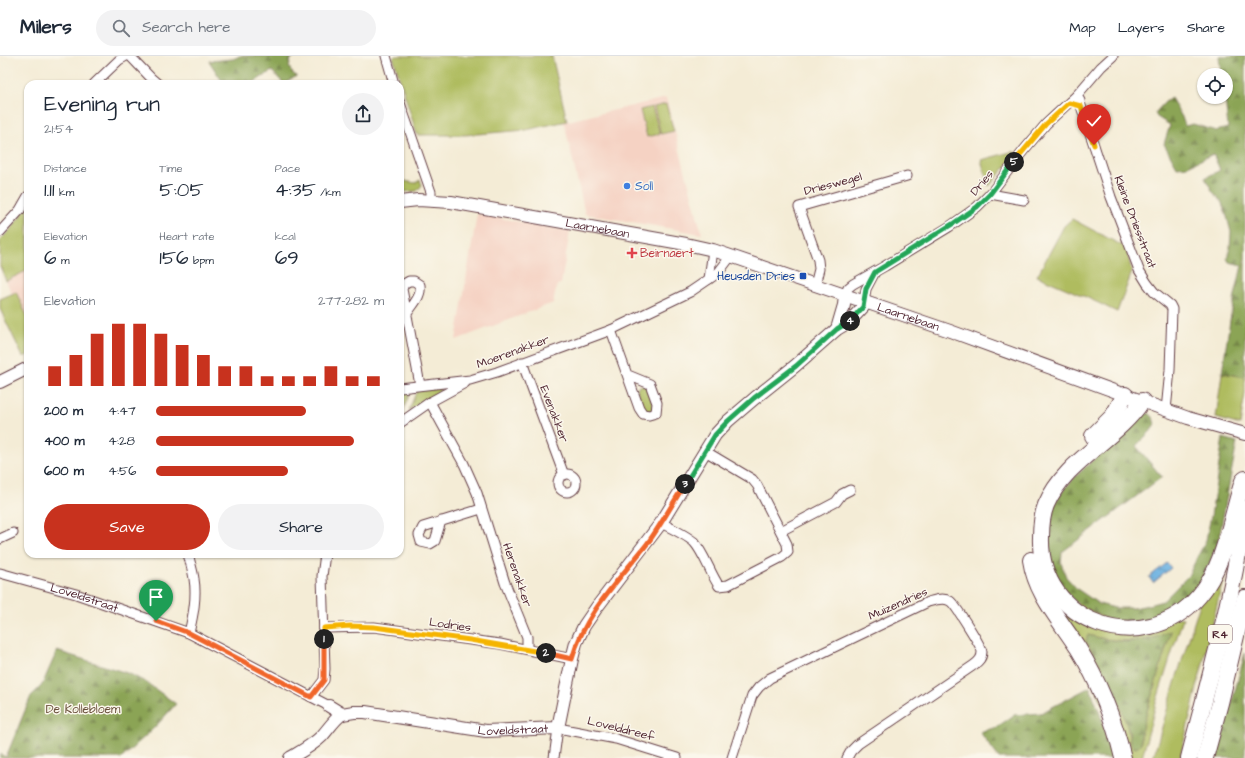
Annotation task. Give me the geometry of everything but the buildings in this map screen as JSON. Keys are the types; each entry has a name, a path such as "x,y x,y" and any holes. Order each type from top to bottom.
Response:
{"highway":[{"path":"1123,758 1112,719 1091,671 1078,648 1047,603 1039,586 1032,565 1030,527 1038,495 1047,481 1059,466 1113,416 1125,395"},
{"path":"1142,401 1122,424 1074,467 1058,484 1042,517 1040,546 1042,561 1046,573 1053,588 1064,601 1076,611 1090,620 1103,625 1132,629 1155,626 1170,620 1182,612 1200,595 1216,569 1243,481 1245,479"},
{"name":"R4","path":"1189,758 1206,694 1232,582 1242,535 1245,509"},
{"name":"R4","path":"1205,758 1220,703 1245,598"}],"street":[{"path":"98,80 119,60 126,56"},
{"path":"130,56 154,80"},
{"path":"386,56 393,80"},
{"name":"Dries","path":"845,296 847,289 853,284 954,223 977,207 990,194 1042,129 1069,103 1101,67 1114,56"},
{"name":"Kleine Driesstraat","path":"1076,95 1080,101 1111,197 1139,270 1147,283 1170,305 1172,309 1170,370 1166,410"},
{"path":"1069,103 1081,106"},
{"path":"404,116 428,184 431,194 431,201"},
{"name":"Drieswegel","path":"815,285 819,269 818,260 799,207 907,176"},
{"path":"990,194 1024,200"},
{"name":"Laarnebaan","path":"404,202 451,202 490,208 713,250 950,332 1206,424 1245,434"},
{"path":"0,232 20,210 24,203"},
{"path":"709,279 713,250"},
{"name":"Moerenakker","path":"404,387 470,380 611,330 672,302 690,292 718,273 731,256"},
{"path":"864,302 866,289 875,272"},
{"path":"837,329 845,296"},
{"name":"Loveldstraat","path":"0,573 76,594 189,633 342,714 365,712 486,731 558,728 576,643 587,621 661,523 715,435 728,421 754,398 796,366 837,329 849,322 863,307 864,302"},
{"path":"406,315 420,385"},
{"path":"611,330 628,375"},
{"name":"Evenakker","path":"522,362 564,475"},
{"path":"0,382 24,370"},
{"path":"404,420 430,402 470,380"},
{"name":"Herenakker","path":"430,402 464,464 477,493 505,584 527,637 527,649"},
{"path":"661,523 693,542 699,549 713,578 719,586 728,585 782,557 788,552 787,544 757,484 752,479 705,451"},
{"path":"781,531 836,502 842,494 850,490"},
{"path":"441,521 481,509"},
{"path":"0,539 12,533"},
{"path":"189,558 194,580 194,610 189,633"},
{"path":"311,697 324,680 322,576 324,558"},
{"name":"Muizendries","path":"732,758 752,696 764,682 928,602 940,599 950,601 982,650 981,658 974,665 858,744 847,758"},
{"name":"Lodries","path":"324,628 350,626 374,627 527,649 572,659"},
{"path":"290,758 308,748 322,736 336,718 342,714"},
{"path":"554,758 558,728"},
{"name":"Lovelddreef","path":"558,728 616,739 677,758"}],"shaded area":[{"path":"666,98 702,234 585,214 564,122"},
{"path":"477,214 570,231 561,284 557,285 553,303 456,340"},
{"path":"24,272 24,309 16,292 12,294 6,281"}],"green space":[{"path":"240,56 295,56 291,59 289,67 293,74 297,76 290,80 280,80 272,71 257,80 221,80 209,61 233,59"},
{"path":"552,56 567,121 526,130 465,135 417,135 404,93 404,80 400,80 393,57"},
{"path":"1219,56 1245,56 1245,377 1222,373 1231,314 1242,265 1229,262 1227,258 1230,248 1231,232 1226,213 1221,201 1213,192 1205,178 1220,170 1213,154 1188,166 1177,167 1164,144 1170,125 1157,117 1155,113 1171,98 1182,117 1185,126 1193,124 1216,131 1228,128 1226,104 1233,104 1233,68 1220,68"},
{"path":"666,104 674,131 661,134 654,107"},
{"path":"652,107 660,134 647,137 640,110"},
{"path":"1015,152 1017,154 989,186 981,160"},
{"path":"420,180 422,185 417,191 404,192 404,181 415,183"},
{"path":"24,211 24,272 6,281 0,266 0,240 10,230"},
{"path":"1072,219 1121,245 1125,244 1132,272 1117,312 1037,276 1064,226"},
{"path":"16,292 24,309 24,357 0,309 0,299"},
{"path":"1222,373 1245,377 1245,393 1240,425 1216,418"},
{"path":"641,385 646,386 654,405 654,408 650,412 644,410 637,390"},
{"path":"440,389 440,391 409,410 417,390"},
{"path":"411,390 404,408 404,391"},
{"path":"1149,413 1153,417 1155,425 1136,446 1162,477 1062,552 1061,563 1066,577 1077,589 1099,604 1115,608 1133,608 1163,601 1188,576 1206,540 1223,438 1237,442 1218,544 1202,580 1193,593 1178,606 1150,619 1134,622 1106,619 1074,601 1063,589 1052,570 1048,534 1050,523 1056,499 1073,479 1140,416"},
{"path":"1231,547 1180,758 1153,758 1201,601"},
{"path":"1039,564 1060,602 1183,618 1156,703 1142,758 1127,758","holes":["1171,631 1141,731 1141,743 1130,743 1128,729 1120,702 1101,664 1086,641 1088,635 1104,639 1128,641 1145,640"]},
{"path":"1171,631 1141,731 1141,743 1137,748 1133,747 1130,743 1129,732 1119,702 1086,641 1088,635 1112,640 1137,641 1145,640"},
{"name":"De Kollebloem","path":"57,651 130,674 147,683 176,704 155,727 122,758 0,758 0,754 6,757 31,696 42,685"},
{"path":"1245,653 1245,758 1217,758"},
{"path":"1090,687 1104,725 1112,758 999,758 980,732 997,727 1014,715 1041,713"}],"water":[{"path":"1167,563 1171,568 1153,583 1149,577"}],"place":[{"name":"Soll","path":"627,186"},
{"name":"Beirnaert","path":"632,253"},
{"name":"Heusden Dries","path":"803,276"}],"route":[{"path":"156,621 189,633 311,697 321,686 324,680 324,628 350,626 374,627 500,644 572,659 576,643 584,626 661,523 715,435 728,421 754,398 796,366 837,329 849,322 863,307 866,289 875,272 977,207 990,194 996,184 1046,124 1069,103 1081,106 1094,145"}]}
